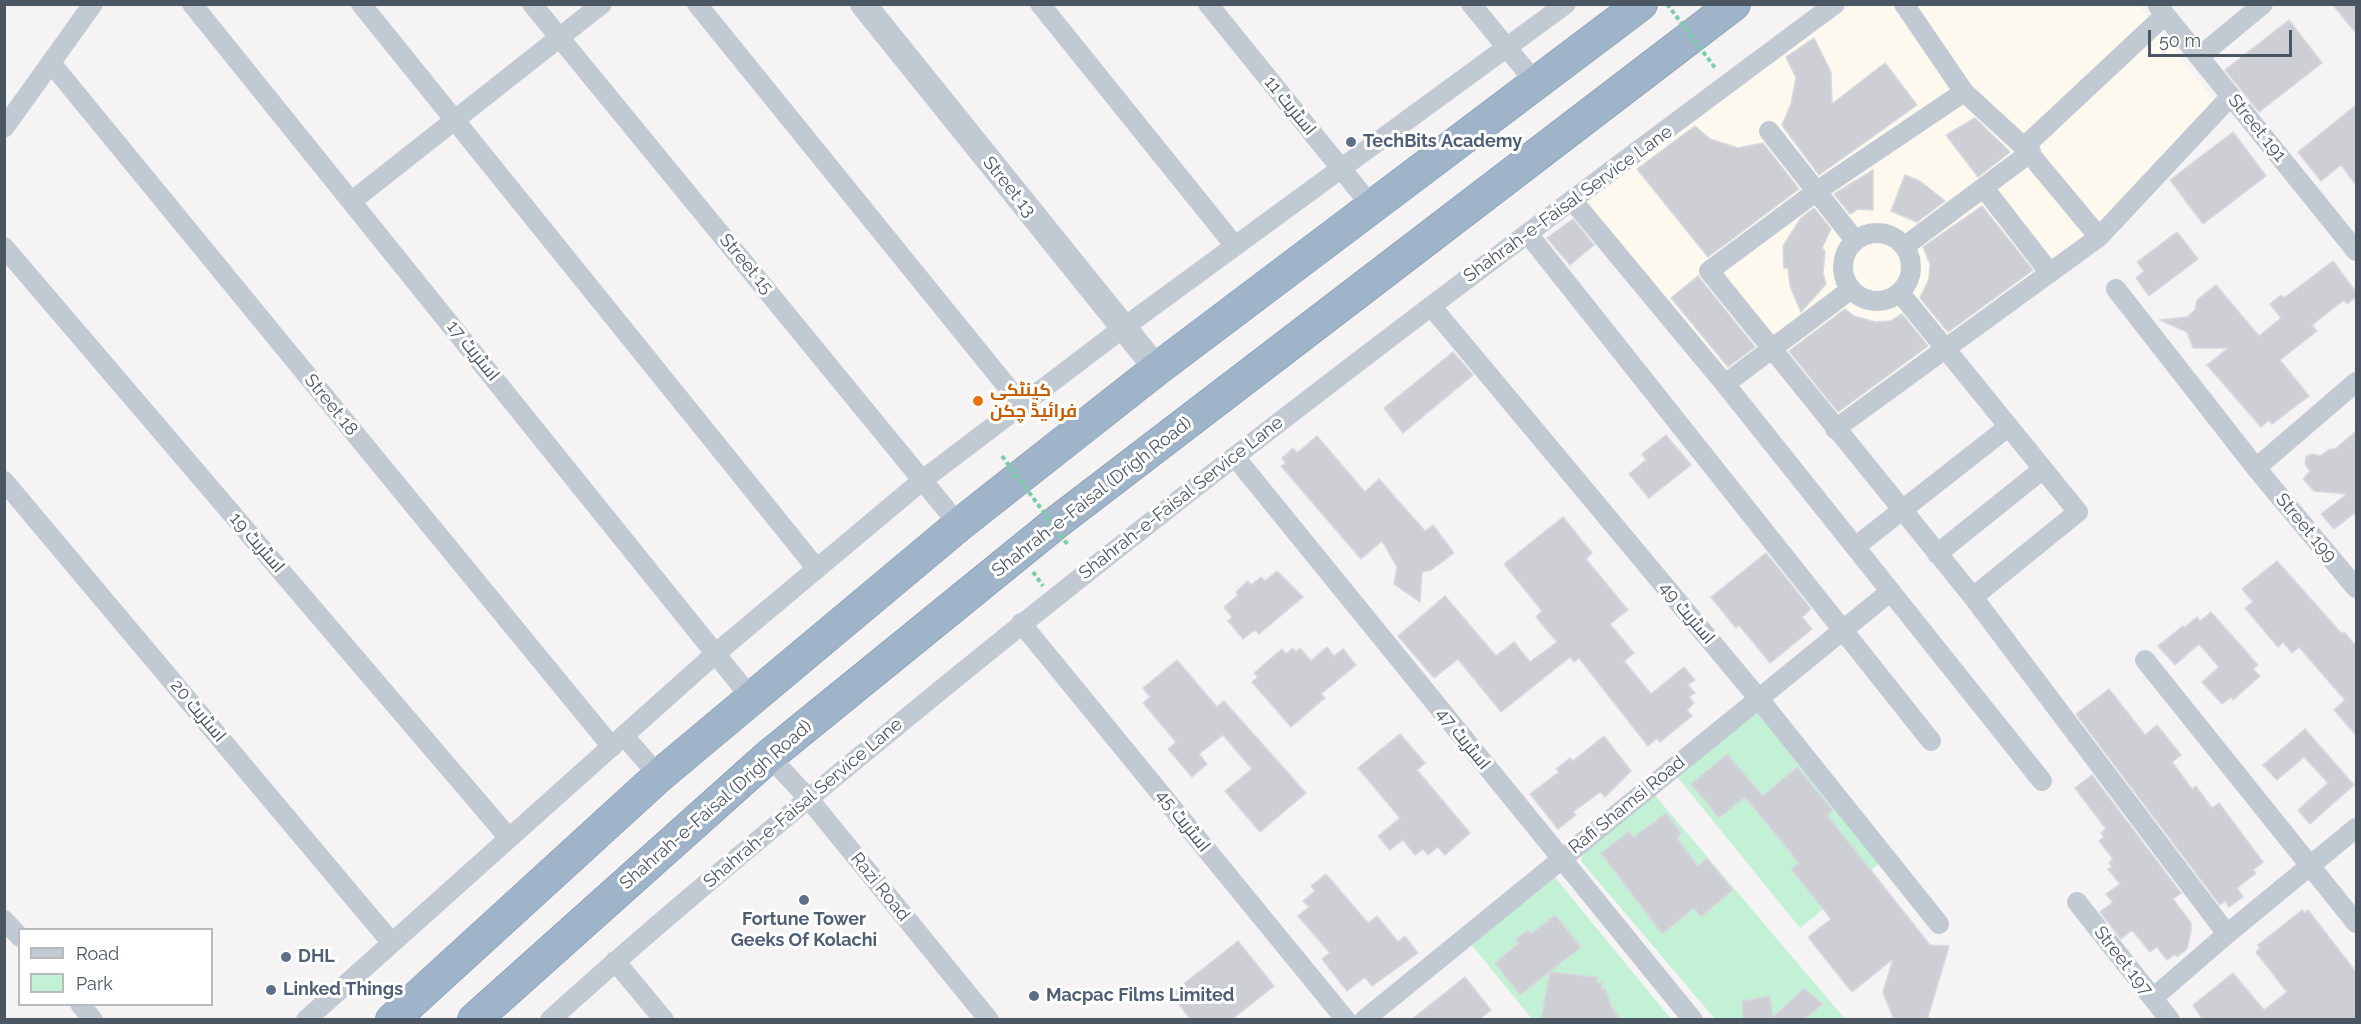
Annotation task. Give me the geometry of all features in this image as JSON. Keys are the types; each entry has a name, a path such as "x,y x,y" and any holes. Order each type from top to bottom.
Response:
{"highway":[{"path":"392,1020 659,776 959,525 1157,369 1641,4"},
{"name":"Shahrah-e-Faisal (Drigh Road)","path":"474,1020 769,756 1057,522 1734,4"}],"street":[{"path":"4,128 93,4"},
{"name":"اسٹریٹ 17","path":"192,4 752,699"},
{"path":"362,4 453,121 817,569"},
{"name":"Street 15","path":"532,4 924,479 959,525"},
{"path":"352,201 602,4"},
{"path":"697,4 1022,405"},
{"name":"Street 13","path":"862,4 1157,369"},
{"path":"1040,4 1235,246"},
{"name":"اسٹریٹ 11","path":"1208,4 1373,208"},
{"path":"1471,4 1536,83"},
{"path":"306,1020 715,654 924,479 1123,328 1566,4"},
{"name":"Shahrah-e-Faisal Service Lane","path":"550,1020 615,961 808,798 1021,623 1431,306 1834,4"},
{"path":"1904,4 1964,92 2028,149 2099,237"},
{"path":"2199,57 2263,4"},
{"path":"1905,246 1984,188 2028,149 2161,10"},
{"name":"Street 191","path":"2161,10 2356,251"},
{"name":"Street 18","path":"51,63 618,741 659,776"},
{"path":"1964,92 1817,191 1709,271 1973,597 2227,934"},
{"path":"1835,429 2099,237 2231,96"},
{"path":"1769,131 1854,238"},
{"path":"1984,188 2050,273"},
{"path":"1573,201 1725,384 2042,781"},
{"path":"1876,232 1896,237 1905,246 1911,269 1901,294 1886,300 1869,300 1850,290 1844,279 1843,262 1854,238 1876,232"},
{"path":"1528,234 1931,741"},
{"name":"اسٹریٹ 19","path":"4,248 509,838"},
{"name":"Street 199","path":"2116,289 2256,468 2356,588"},
{"path":"1725,384 1772,351 1850,290"},
{"path":"1901,294 1943,349 2078,512 1973,597"},
{"name":"اسٹریٹ 49","path":"1431,306 1759,699 1940,924"},
{"path":"2256,468 2356,382"},
{"path":"1855,547 2008,427"},
{"name":"اسٹریٹ 47","path":"1235,457 1693,1020"},
{"path":"1937,554 2043,469"},
{"name":"اسٹریٹ 20","path":"4,481 391,942"},
{"name":"Rafi Shamsi Road","path":"1364,1020 1891,591"},
{"name":"اسٹریٹ 45","path":"1021,623 1346,1020"},
{"path":"2145,660 2356,923"},
{"name":"Razi Road","path":"769,756 808,798 989,1020"},
{"path":"2153,998 2356,828"},
{"name":"Street 197","path":"2077,902 2170,1020"},
{"path":"4,920 18,935"},
{"path":"615,961 664,1020"},
{"path":"81,1006 93,1020"}],"path":[{"path":"1667,4 1716,69"},
{"path":"1002,456 1068,545"}],"shaded area":[{"path":"1853,5 2138,5 2217,104 2132,188 2090,241 1827,433 1763,355 1716,388 1564,205"}],"green space":[{"path":"1756,709 1881,862 1800,928 1675,774"},
{"path":"1653,793 1845,1019 1715,1019 1581,861 1583,850"},
{"path":"1553,875 1671,1019 1532,1019 1470,943"}],"building":[{"path":"2332,4 2356,4 2356,33"},
{"path":"2289,20 2322,63 2259,112 2225,70"},
{"path":"1814,38 1831,72 1832,104 1885,63 1917,105 1819,175 1782,125 1791,104 1796,78 1786,57"},
{"path":"2356,105 2356,185 2341,165 2321,181 2298,152"},
{"path":"1975,118 2010,152 1978,177 1946,135"},
{"path":"1695,126 1710,139 1738,148 1763,143 1799,189 1708,257 1637,169"},
{"path":"2233,132 2266,176 2203,224 2170,180"},
{"path":"1873,170 1873,210 1858,209 1850,214 1834,194"},
{"path":"1905,175 1920,181 1945,201 1917,222 1891,211"},
{"path":"1982,206 2033,270 1948,332 1920,298 1929,279 1930,264 1923,247"},
{"path":"1814,208 1831,229 1822,248 1825,251 1823,273 1826,284 1801,312 1790,286 1788,268 1784,268 1783,246 1801,218"},
{"path":"1573,219 1594,245 1570,265 1547,238"},
{"path":"2177,232 2198,259 2149,296 2136,278 2144,271 2137,262"},
{"path":"2333,261 2356,292 2356,297 2347,304 2344,300 2312,325 2317,331 2280,360 2309,396 2272,424 2269,420 2261,427 2207,365 2228,348 2193,348 2187,332 2160,320 2187,317 2195,310 2197,300 2216,285 2259,336 2281,318 2270,304 2281,295 2284,298"},
{"path":"1698,276 1755,347 1728,367 1671,298"},
{"path":"1845,309 1854,316 1875,322 1891,321 1902,314 1928,346 1838,412 1789,351"},
{"path":"1453,352 1473,375 1403,433 1384,408"},
{"path":"2356,431 2356,512 2334,529 2321,514 2347,494 2314,491 2303,479 2310,471 2305,464 2306,457 2312,454 2320,456 2330,449 2335,449"},
{"path":"1666,435 1691,465 1649,498 1629,474 1646,460 1642,454"},
{"path":"1317,436 1365,492 1379,479 1425,531 1433,525 1454,553 1431,570 1422,572 1420,602 1394,584 1397,567 1382,541 1361,559 1281,466 1286,463 1282,458 1293,448 1297,453"},
{"path":"1563,517 1592,553 1586,559 1628,610 1610,624 1634,653 1624,661 1651,694 1684,667 1695,680 1688,685 1695,693 1689,697 1694,703 1687,710 1692,716 1660,742 1657,738 1648,746 1579,658 1574,662 1570,657 1501,712 1458,659 1434,678 1398,636 1445,596 1496,656 1514,642 1530,662 1557,642 1536,617 1542,611 1504,564"},
{"path":"1766,553 1811,609 1802,617 1812,629 1770,663 1739,625 1736,628 1711,597"},
{"path":"2277,561 2342,634 2344,632 2356,646 2356,735 2334,710 2345,700 2299,647 2292,653 2283,642 2278,647 2245,608 2253,602 2242,589"},
{"path":"1277,571 1303,597 1259,634 1255,630 1243,639 1228,621 1232,617 1224,607 1238,595 1236,592 1248,581 1251,585 1261,577 1265,581"},
{"path":"2211,612 2258,665 2253,669 2260,676 2233,700 2231,697 2222,704 2202,682 2219,667 2199,644 2175,665 2158,646 2197,617 2200,621"},
{"path":"1327,647 1334,656 1343,649 1356,665 1321,694 1325,698 1291,727 1252,682 1258,677 1254,673 1282,649 1286,654 1293,648 1296,652 1300,648 1311,661"},
{"path":"1177,660 1217,707 1224,701 1306,793 1260,832 1225,791 1252,769 1223,735 1199,754 1207,764 1192,777 1168,749 1176,742 1143,703 1150,697 1143,688"},
{"path":"2109,689 2145,735 2157,725 2181,755 2172,762 2192,789 2196,786 2212,808 2219,803 2263,862 2253,870 2256,873 2237,888 2243,897 2229,907 2225,901 2220,905 2076,714"},
{"path":"2305,729 2354,785 2310,824 2298,810 2328,783 2304,757 2277,780 2263,765"},
{"path":"1400,734 1425,763 1417,770 1470,833 1445,855 1438,847 1428,855 1423,849 1415,855 1403,840 1390,850 1378,836 1400,818 1358,768"},
{"path":"1604,736 1631,771 1605,797 1600,792 1573,812 1576,815 1558,829 1530,794 1559,772 1556,769 1570,758 1573,761"},
{"path":"1727,754 1763,796 1797,767 1833,810 1827,815 1930,945 1949,946 1927,1020 1894,1020 1883,992 1893,959 1852,992 1808,937 1831,919 1791,869 1799,863 1745,797 1719,818 1691,784"},
{"path":"2092,775 2181,893 2173,899 2191,923 2191,930 2187,949 2177,957 2175,954 2167,960 2157,947 2150,952 2132,930 2121,939 2100,912 2113,902 2106,894 2120,884 2108,869 2112,867 2109,863 2113,859 2099,841 2104,837 2101,833 2106,829 2075,788"},
{"path":"1666,813 1682,834 1677,838 1698,866 1707,858 1733,890 1701,917 1694,908 1662,934 1601,853 1629,831 1634,837"},
{"path":"1326,874 1368,923 1377,916 1398,942 1405,936 1418,953 1372,986 1365,977 1347,991 1322,959 1330,953 1298,916 1309,907 1303,901 1315,891 1311,886"},
{"path":"2302,910 2305,913 2308,910 2356,972 2356,1020 2203,1020 2193,1005 2233,973 2264,1010 2287,992 2256,952 2260,948 2258,945"},
{"path":"1555,915 1581,947 1520,995 1495,963 1519,943 1516,939 1528,930 1531,934"},
{"path":"1238,941 1274,986 1231,1020 1191,1020 1171,994"},
{"path":"1550,972 1597,977 1597,983 1603,983 1601,989 1606,989 1611,1006 1621,1020 1541,1020"},
{"path":"1465,977 1491,1010 1479,1020 1411,1020"},
{"path":"1804,988 1823,1004 1803,1020 1743,1020 1742,1001 1770,996 1773,1017"}],"place":[{"name":"TechBits Academy","path":"1351,142"},
{"name":"کینٹکی فرائیڈ چکن","path":"978,401"},
{"name":"Fortune Tower Geeks Of Kolachi","path":"804,900"},
{"name":"DHL","path":"286,957"},
{"name":"Linked Things","path":"271,990"},
{"name":"Macpac Films Limited","path":"1034,996"}]}
